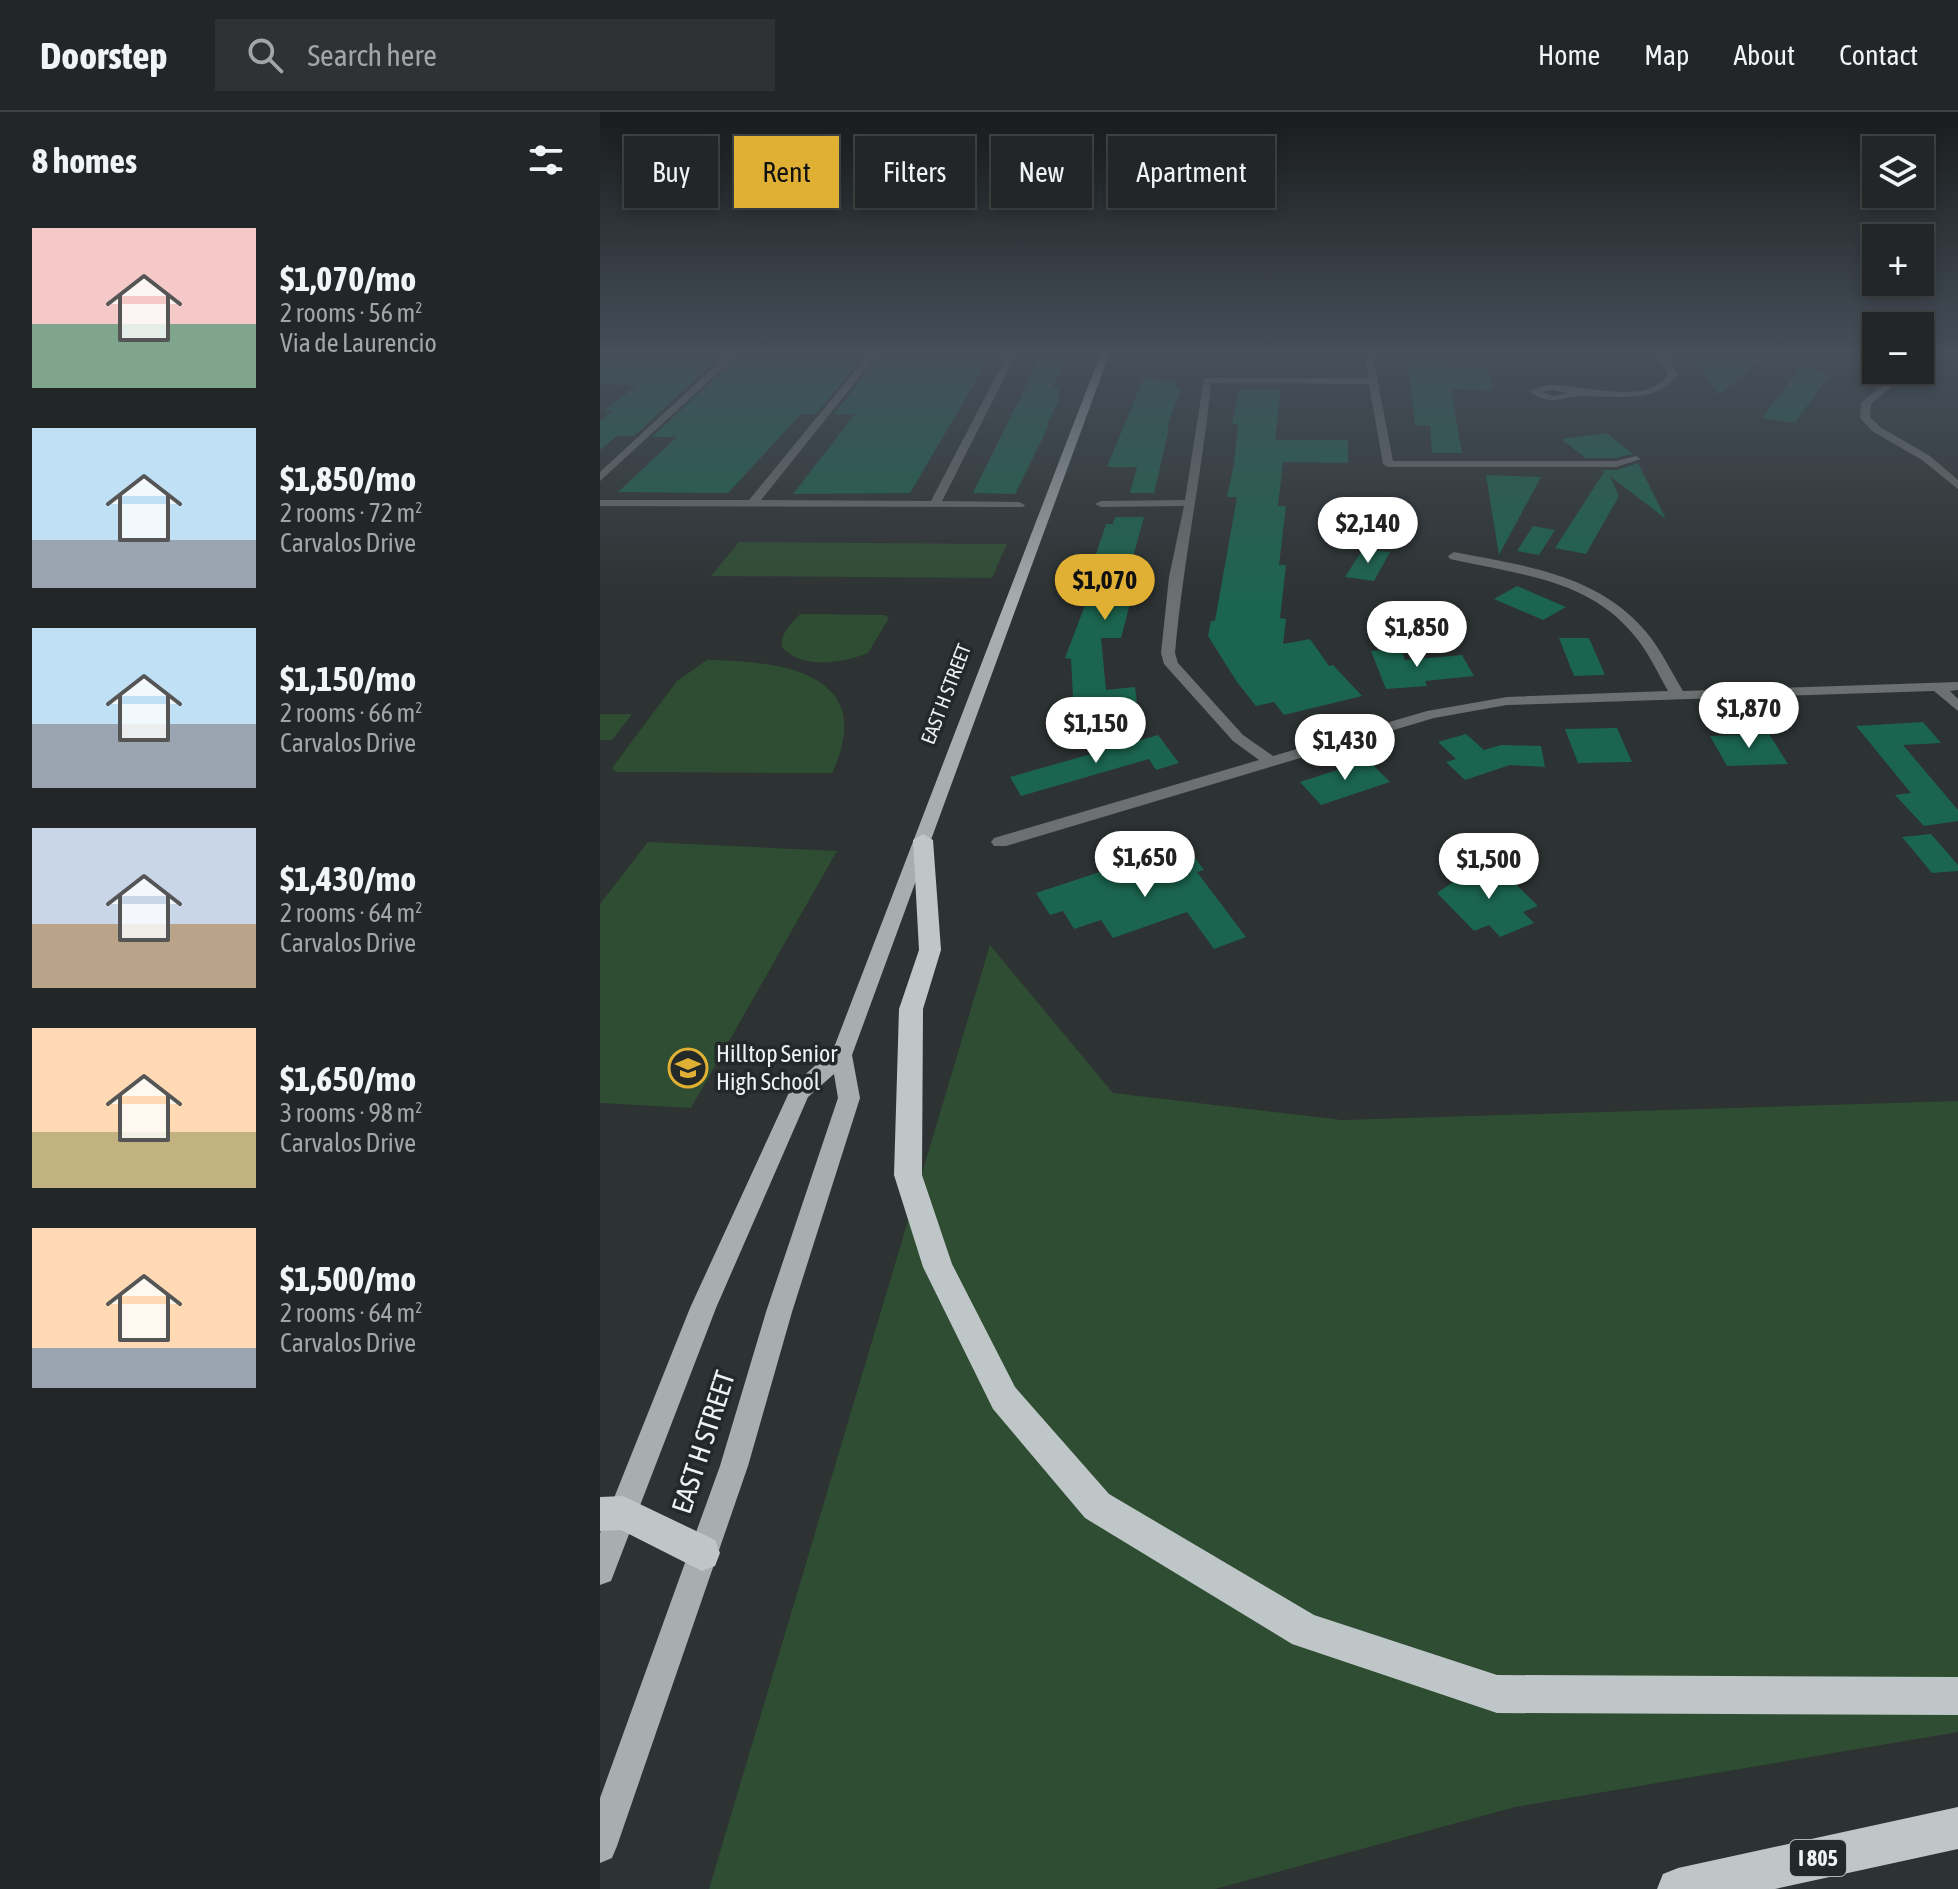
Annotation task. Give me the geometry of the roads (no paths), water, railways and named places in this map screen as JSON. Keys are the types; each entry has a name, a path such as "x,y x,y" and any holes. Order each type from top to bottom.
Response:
{"highway":[{"path":"923,840 930,950 911,1009 908,1175 938,1267 1004,1398 1097,1506 1305,1631 1497,1694 1958,1696"},
{"path":"611,1514 702,1553"},
{"name":"I 805","path":"1678,1889 1958,1828"}],"main road":[{"name":"EAST H STREET","path":"600,1570 611,1514 800,1092 842,1055 1074,438"},
{"name":"EAST H STREET","path":"600,1846 734,1466 779,1312 849,1098 842,1055"}],"street":[{"path":"600,478 643,438"},
{"path":"752,504 806,438"},
{"path":"935,504 969,438"},
{"path":"1201,438 1175,577 1168,653 1171,664 1238,738 1271,762"},
{"path":"1383,438 1388,464 1616,464 1636,459"},
{"path":"1891,438 1926,458 1958,486"},
{"path":"600,503 1019,505"},
{"path":"1101,504 1190,503"},
{"path":"1454,556 1564,578 1595,592 1635,626 1678,695"},
{"path":"1000,842 1432,714 1507,701 1958,686"},
{"path":"1938,687 1958,707"}],"place":[{"name":"Hilltop Senior High School","path":"688,1068"}]}
